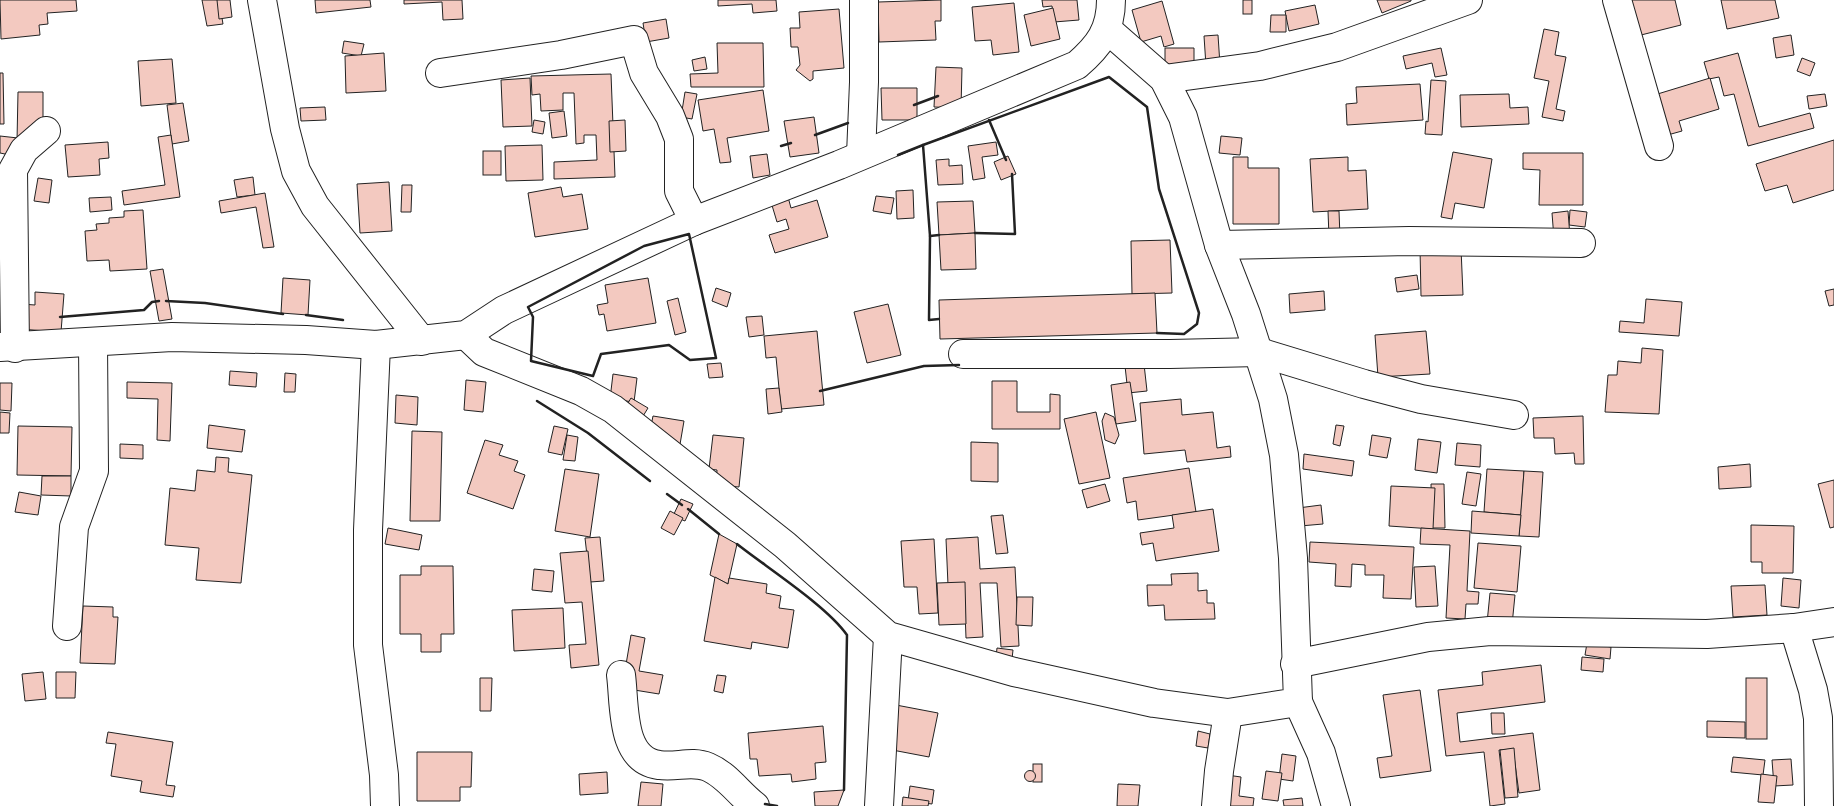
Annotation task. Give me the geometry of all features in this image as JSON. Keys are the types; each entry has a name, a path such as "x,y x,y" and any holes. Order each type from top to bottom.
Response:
{"street":[{"path":"262,0 285,129 296,171 315,206 422,341"},
{"path":"861,155 864,82 864,0"},
{"path":"46,131 24,150 13,170 7,348 172,337 306,340 376,345 466,336 504,310 694,221 750,201 1077,65 1097,47 1108,30 1111,0"},
{"path":"1164,79 1260,66 1337,47 1468,0"},
{"path":"1617,0 1658,146"},
{"path":"1108,30 1164,79 1183,116 1220,245 1259,352 1273,399 1284,455 1293,558 1295,664 1298,702 1321,753 1336,806"},
{"path":"440,73 588,50 634,40 644,74 670,116 679,139 679,191 694,221"},
{"path":"1220,245 1409,241 1581,243"},
{"path":"466,336 484,352 580,391 613,409 784,545 888,636 1024,674 1154,703 1228,713 1298,702"},
{"path":"68,626 74,526 94,471 93,342"},
{"path":"376,345 368,530 368,646 384,775 385,806"},
{"path":"963,354 1259,352 1421,399 1514,415"},
{"path":"1295,664 1428,637 1490,631 1706,634 1794,628 1834,622"},
{"path":"1794,628 1813,690 1818,718 1820,806"},
{"path":"879,806 888,636"},
{"path":"621,675 629,738 634,752 646,762 659,766 689,763 708,767 723,776 755,806"},
{"path":"1216,806 1218,771 1228,713"}],"building":[{"path":"0,0 76,0 77,11 47,13 48,24 39,25 40,35 1,39"},
{"path":"202,0 219,0 223,24 207,26"},
{"path":"217,0 230,0 232,17 219,19"},
{"path":"315,0 370,0 371,7 316,13"},
{"path":"404,0 462,0 463,19 443,20 442,2 404,4"},
{"path":"718,0 776,0 777,11 753,13 752,4 718,6"},
{"path":"941,0 941,21 935,21 936,40 879,42 878,2"},
{"path":"1042,0 1077,0 1079,20 1054,22 1052,6 1043,7"},
{"path":"1243,0 1252,0 1252,14 1243,14"},
{"path":"1377,0 1411,0 1411,1 1382,13"},
{"path":"1619,0 1675,0 1681,25 1629,38"},
{"path":"1721,0 1775,0 1779,18 1727,29"},
{"path":"1162,1 1174,44 1164,47 1161,36 1141,42 1132,10"},
{"path":"1014,3 1019,52 993,55 991,40 975,41 972,7"},
{"path":"1315,5 1319,24 1289,31 1285,11"},
{"path":"1053,8 1060,39 1031,46 1024,15"},
{"path":"839,9 844,68 813,71 813,79 810,81 796,70 800,65 798,47 791,47 790,28 800,28 799,12"},
{"path":"1271,15 1286,15 1286,32 1270,32"},
{"path":"666,19 669,38 646,42 643,23"},
{"path":"1544,29 1559,32 1555,55 1566,57 1556,109 1565,111 1563,121 1542,117 1549,81 1534,78"},
{"path":"1218,35 1220,65 1206,66 1204,36"},
{"path":"1791,35 1794,55 1776,58 1773,38"},
{"path":"344,41 364,44 361,56 342,53"},
{"path":"717,43 763,43 764,87 691,87 690,74 718,73"},
{"path":"1165,48 1194,48 1194,64 1165,65"},
{"path":"1441,48 1447,75 1435,77 1432,63 1406,69 1403,56"},
{"path":"384,53 386,91 346,93 345,56"},
{"path":"1738,53 1759,127 1810,113 1814,128 1748,146 1734,94 1724,96 1719,77 1709,79 1704,62"},
{"path":"705,57 707,69 694,71 692,60"},
{"path":"1802,58 1815,63 1810,76 1797,71"},
{"path":"172,59 176,103 141,106 138,61"},
{"path":"936,67 962,68 961,108 934,107"},
{"path":"0,73 3,73 4,124 0,124"},
{"path":"611,74 615,177 554,179 554,162 597,160 596,135 584,135 584,143 576,144 574,93 563,93 563,110 541,111 540,94 532,95 531,76"},
{"path":"530,78 532,126 503,127 501,80"},
{"path":"1710,78 1719,109 1679,121 1682,131 1664,136 1651,96"},
{"path":"1431,80 1446,81 1442,135 1425,134 1426,121 1428,122"},
{"path":"1420,84 1423,120 1347,125 1346,104 1357,103 1356,87"},
{"path":"881,88 917,88 917,120 882,120"},
{"path":"763,90 769,131 727,138 731,162 720,163 714,129 703,131 698,100"},
{"path":"18,92 43,92 43,124 32,124 32,141 17,141"},
{"path":"685,92 697,94 692,119 681,117"},
{"path":"1509,94 1510,108 1528,107 1529,124 1461,127 1460,95"},
{"path":"1825,94 1827,106 1809,109 1807,96"},
{"path":"183,103 189,141 172,144 167,105"},
{"path":"325,107 326,120 301,121 300,108"},
{"path":"564,111 567,136 552,138 549,113"},
{"path":"814,117 819,153 790,157 784,121"},
{"path":"534,120 545,122 543,134 532,132"},
{"path":"625,120 626,151 610,152 609,121"},
{"path":"171,135 180,197 124,205 122,191 165,185 158,137"},
{"path":"0,136 18,138 15,156 0,153"},
{"path":"1221,136 1242,138 1240,155 1219,153"},
{"path":"1834,140 1834,190 1793,203 1787,185 1765,191 1756,164"},
{"path":"108,142 109,158 99,159 100,175 68,177 65,145"},
{"path":"996,142 998,155 982,157 985,178 973,180 968,146"},
{"path":"542,145 543,180 506,181 505,146"},
{"path":"483,151 501,151 501,175 483,175"},
{"path":"1453,152 1492,159 1484,208 1455,203 1452,219 1441,217"},
{"path":"1523,153 1583,153 1583,205 1539,205 1540,170 1523,169"},
{"path":"767,154 770,175 753,178 750,156"},
{"path":"1008,156 1016,174 1001,180 994,162"},
{"path":"1233,157 1248,157 1248,168 1279,168 1279,224 1233,224"},
{"path":"1348,157 1348,171 1366,170 1368,209 1313,212 1310,159"},
{"path":"949,159 949,166 962,165 963,184 938,185 936,160"},
{"path":"253,177 255,195 237,197 234,180"},
{"path":"38,178 52,180 49,203 34,201"},
{"path":"389,182 392,231 360,233 357,184"},
{"path":"402,185 412,185 411,212 401,212"},
{"path":"561,187 563,197 582,194 588,229 535,237 528,193"},
{"path":"913,190 914,218 897,219 896,191"},
{"path":"265,193 274,247 263,248 256,207 221,213 219,201"},
{"path":"876,196 894,198 891,214 873,211"},
{"path":"111,197 112,210 90,212 89,198"},
{"path":"788,197 791,208 817,200 828,237 775,253 769,235 789,229 786,219 777,222 771,202"},
{"path":"973,201 975,233 939,235 937,202"},
{"path":"143,210 147,269 110,271 109,260 87,261 85,231 97,230 96,224 109,223 109,218 124,217 124,211"},
{"path":"1570,210 1587,212 1585,227 1569,225"},
{"path":"1328,211 1339,211 1340,237 1329,237"},
{"path":"1568,211 1570,237 1554,239 1552,213"},
{"path":"975,233 976,269 941,270 939,235"},
{"path":"1170,240 1172,293 1132,294 1131,241"},
{"path":"1461,248 1463,295 1421,296 1420,249"},
{"path":"163,269 172,319 159,321 150,271"},
{"path":"1417,275 1419,289 1397,292 1395,278"},
{"path":"283,278 310,280 308,315 281,313"},
{"path":"648,278 656,323 607,331 604,314 599,315 597,305 608,303 605,285"},
{"path":"716,288 731,293 727,307 712,301"},
{"path":"1834,289 1834,305 1829,306 1825,291"},
{"path":"1324,291 1325,310 1290,313 1289,294"},
{"path":"35,292 64,294 61,332 19,329 21,304 35,305"},
{"path":"1155,293 1157,333 940,339 939,300"},
{"path":"678,298 686,332 675,335 667,301"},
{"path":"1646,299 1682,302 1679,336 1619,332 1620,321 1644,323"},
{"path":"888,304 901,355 867,363 854,312"},
{"path":"762,316 764,335 749,337 746,317"},
{"path":"817,331 824,405 781,409 776,357 766,358 764,336"},
{"path":"1426,331 1430,374 1378,377 1375,335"},
{"path":"1642,348 1663,350 1659,414 1605,412 1608,375 1617,375 1618,361 1641,363"},
{"path":"721,363 723,377 709,378 707,364"},
{"path":"1144,364 1147,391 1128,393 1125,366"},
{"path":"230,371 257,373 256,387 229,385"},
{"path":"285,373 296,374 295,392 284,392"},
{"path":"613,374 637,378 634,402 610,399"},
{"path":"466,380 486,382 483,412 464,410"},
{"path":"992,381 1017,381 1017,412 1050,412 1050,394 1060,395 1060,429 992,429"},
{"path":"127,382 172,383 170,441 157,440 158,399 127,398"},
{"path":"1130,382 1136,421 1116,424 1111,385"},
{"path":"0,383 12,383 11,411 0,410"},
{"path":"779,388 782,412 768,414 766,389"},
{"path":"396,395 418,397 417,425 395,423"},
{"path":"631,398 648,408 637,426 620,416"},
{"path":"1181,399 1182,415 1213,412 1217,448 1230,446 1231,457 1187,462 1185,450 1144,454 1140,403"},
{"path":"0,412 10,413 9,433 0,433"},
{"path":"1096,412 1110,478 1079,484 1064,419"},
{"path":"1105,413 1114,417 1119,435 1115,444 1105,440 1102,421"},
{"path":"653,416 684,421 678,456 648,441"},
{"path":"1583,416 1584,464 1575,464 1574,453 1555,454 1554,438 1534,438 1533,418"},
{"path":"209,425 245,430 242,452 207,448"},
{"path":"1336,425 1344,426 1340,446 1333,444"},
{"path":"18,426 72,427 71,476 17,475"},
{"path":"554,426 568,429 562,455 548,452"},
{"path":"412,431 442,432 440,521 410,521"},
{"path":"567,435 578,437 575,461 563,460"},
{"path":"713,435 744,438 739,487 716,485 717,470 709,469"},
{"path":"1372,435 1391,438 1387,458 1369,455"},
{"path":"1418,439 1441,442 1437,473 1415,470"},
{"path":"485,440 503,445 499,455 518,461 514,471 525,475 513,509 467,493"},
{"path":"971,442 998,443 998,482 971,481"},
{"path":"1457,443 1481,445 1480,467 1455,465"},
{"path":"120,444 143,445 143,459 120,458"},
{"path":"1304,454 1354,461 1352,476 1303,469"},
{"path":"216,457 229,458 228,472 252,475 241,583 196,580 199,548 165,545 170,488 195,491 197,470 215,472"},
{"path":"1750,464 1751,487 1719,489 1718,467"},
{"path":"1189,468 1196,512 1138,520 1136,501 1127,503 1123,478"},
{"path":"565,469 599,474 590,537 555,531"},
{"path":"1487,469 1524,471 1521,515 1484,512"},
{"path":"1524,471 1543,472 1539,537 1519,536"},
{"path":"1467,472 1481,474 1476,506 1462,504"},
{"path":"42,476 71,476 71,496 41,495"},
{"path":"1834,480 1834,527 1830,528 1818,484"},
{"path":"1105,484 1110,501 1087,508 1082,490"},
{"path":"1431,484 1444,484 1445,528 1432,528"},
{"path":"1391,486 1435,488 1433,529 1389,526"},
{"path":"19,492 41,496 38,515 15,512"},
{"path":"681,499 693,504 685,521 673,516"},
{"path":"1321,505 1323,524 1300,526 1298,508"},
{"path":"1213,509 1219,551 1156,561 1153,543 1142,545 1140,533 1174,528 1172,515"},
{"path":"670,511 683,518 674,535 661,528"},
{"path":"1472,511 1521,515 1519,536 1471,533"},
{"path":"1003,515 1008,553 996,554 991,516"},
{"path":"1751,525 1794,526 1793,573 1762,573 1762,562 1751,562"},
{"path":"388,528 422,535 419,550 385,544"},
{"path":"1421,528 1470,531 1467,591 1479,592 1478,604 1466,604 1465,619 1446,618 1450,545 1420,544"},
{"path":"719,534 737,544 728,584 710,575"},
{"path":"600,537 604,581 590,582 585,538"},
{"path":"978,537 980,569 1015,567 1019,646 1001,647 997,583 980,583 983,637 966,638 964,584 948,585 946,539"},
{"path":"934,539 938,613 919,614 917,587 904,587 901,541"},
{"path":"1310,542 1414,547 1411,599 1383,598 1384,575 1365,575 1365,565 1352,564 1351,587 1335,586 1336,564 1309,562"},
{"path":"1478,543 1521,546 1517,592 1474,588"},
{"path":"588,551 599,665 571,668 569,645 586,644 582,602 565,603 560,553"},
{"path":"421,566 453,566 454,634 441,634 441,652 421,652 421,634 400,634 400,575 421,575"},
{"path":"1435,566 1438,606 1416,607 1414,567"},
{"path":"534,569 554,571 552,592 532,590"},
{"path":"1198,573 1198,591 1207,590 1207,603 1214,603 1215,619 1165,620 1164,605 1148,606 1147,585 1172,585 1171,574"},
{"path":"715,577 728,584 729,578 767,584 766,593 781,596 779,608 794,610 788,648 752,642 751,649 704,641"},
{"path":"1783,578 1801,580 1799,608 1781,606"},
{"path":"965,582 966,624 939,625 937,583"},
{"path":"1765,585 1767,615 1733,617 1731,586"},
{"path":"1490,593 1515,595 1512,625 1487,623"},
{"path":"1017,597 1033,597 1032,626 1016,625"},
{"path":"83,606 113,607 113,617 118,617 115,664 80,663"},
{"path":"563,608 565,648 514,651 512,610"},
{"path":"631,635 645,638 639,671 663,675 659,694 622,688"},
{"path":"1587,643 1611,647 1610,659 1585,655"},
{"path":"997,648 1013,650 1011,668 995,666"},
{"path":"1582,657 1604,659 1603,672 1581,670"},
{"path":"1541,665 1545,702 1457,713 1460,742 1533,733 1540,790 1519,793 1513,749 1499,750 1505,804 1490,806 1484,752 1446,756 1438,690 1483,685 1482,672"},
{"path":"43,672 46,699 25,701 22,674"},
{"path":"56,672 76,672 75,698 56,698"},
{"path":"717,675 726,676 723,693 714,691"},
{"path":"480,678 492,678 491,711 480,711"},
{"path":"1746,678 1767,678 1767,739 1746,739"},
{"path":"1420,690 1431,771 1380,778 1377,758 1392,756 1383,695"},
{"path":"896,705 938,713 929,757 887,749"},
{"path":"1491,713 1504,713 1505,734 1492,734"},
{"path":"1707,721 1745,722 1745,738 1707,737"},
{"path":"823,726 826,762 815,763 816,779 792,782 791,774 759,776 757,759 750,759 748,733"},
{"path":"1198,731 1210,734 1208,748 1196,746"},
{"path":"108,732 173,742 166,785 175,786 173,797 140,792 142,781 111,776 116,744 106,743"},
{"path":"1514,748 1518,797 1505,798 1500,750"},
{"path":"417,752 472,752 471,787 460,787 460,801 417,801"},
{"path":"1282,754 1296,756 1293,781 1279,779"},
{"path":"1733,757 1765,760 1763,775 1731,772"},
{"path":"1791,759 1793,785 1774,786 1772,760"},
{"path":"1033,764 1042,764 1042,782 1033,782"},
{"path":"1030,770 1036,776 1030,782 1024,776"},
{"path":"1266,771 1282,773 1278,801 1262,799"},
{"path":"607,772 608,793 580,795 579,774"},
{"path":"1220,774 1241,777 1239,796 1254,798 1253,806 1215,806"},
{"path":"1761,774 1777,776 1774,803 1758,802"},
{"path":"641,782 663,784 661,806 638,806"},
{"path":"1118,784 1140,785 1138,806 1117,806"},
{"path":"910,786 934,790 932,804 908,801"},
{"path":"844,790 838,806 815,806 814,792"},
{"path":"903,797 929,801 928,806 902,806"},
{"path":"1302,798 1303,806 1284,806 1283,800"}],"wall":[{"path":"939,235 930,236 923,145 1109,77 1147,107 1159,189 1199,313 1197,324 1184,334 1157,333"},
{"path":"914,105 938,96"},
{"path":"989,120 1006,160"},
{"path":"815,135 848,123"},
{"path":"781,146 791,143"},
{"path":"898,155 923,145"},
{"path":"975,233 1015,234 1012,174"},
{"path":"689,234 716,358 690,360 669,345 601,354 593,376 531,361 533,317 528,307 644,246 689,234"},
{"path":"930,236 929,320 939,319"},
{"path":"60,317 144,310 152,302 159,301"},
{"path":"166,301 205,303 283,314"},
{"path":"306,315 343,320"},
{"path":"820,391 924,366 959,365"},
{"path":"537,401 588,433 650,481"},
{"path":"667,494 682,505"},
{"path":"688,509 719,534"},
{"path":"737,544 811,600 838,624 847,635 844,790"},
{"path":"765,804 777,806"}]}
